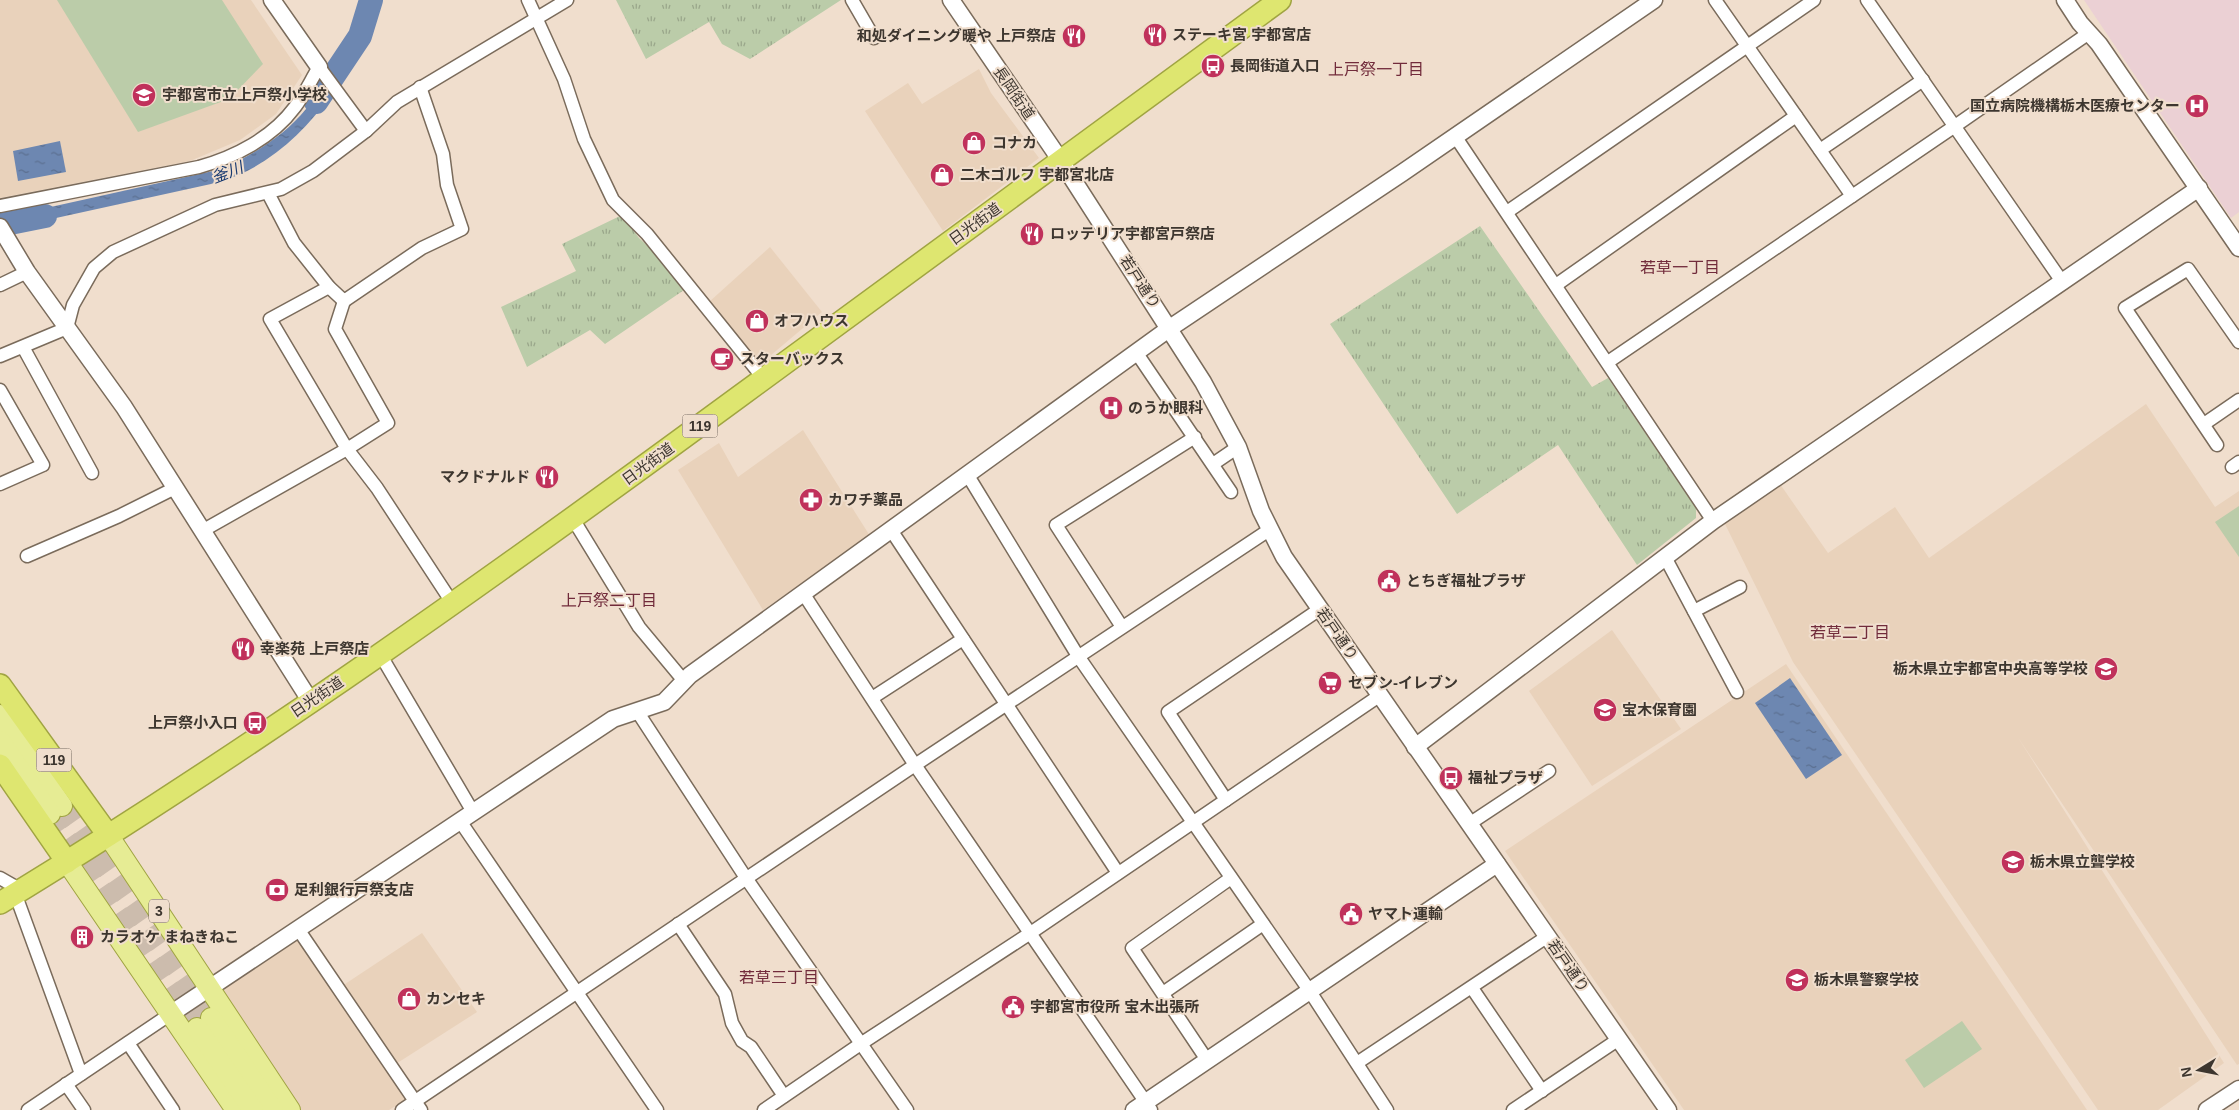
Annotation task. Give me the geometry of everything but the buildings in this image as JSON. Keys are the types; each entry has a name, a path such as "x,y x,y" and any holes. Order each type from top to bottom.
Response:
{"highway":[{"name":"日光街道","path":"12,895 67,862 311,702 453,604 573,519 1280,0"},
{"name":"119","path":"0,685 108,835"},
{"path":"0,764 67,862"}],"main road":[{"path":"0,715 56,810 0,741"},
{"name":"3","path":"108,835 290,1110"},
{"path":"67,862 169,1015 236,1110"},
{"path":"253,1110 204,1023 273,1110"}],"street":[{"path":"272,0 342,101 366,131"},
{"path":"528,0 564,79 584,139 613,200 648,234 764,379"},
{"path":"0,356 67,328 74,305 94,268 113,252 215,205 281,189 313,171 366,131 397,102 567,0"},
{"path":"852,0 874,38"},
{"name":"長岡街道","path":"951,0 1061,161"},
{"path":"28,1110 613,719 664,702 684,681 1136,352 1654,0"},
{"path":"1715,0 1852,196"},
{"path":"1506,212 1814,0"},
{"path":"1867,0 2063,283"},
{"path":"2065,0 2199,188 2239,248"},
{"path":"1608,362 1955,126 2088,32"},
{"path":"0,206 221,161 248,147 272,131 295,107 319,67"},
{"path":"1820,150 1923,80"},
{"path":"202,531 347,449 388,423 336,330 344,301 422,248 462,229 448,185 443,154 420,88"},
{"path":"1556,285 1796,116"},
{"path":"1455,136 1713,521"},
{"name":"若戸通り","path":"1061,161 1170,328 1217,406 1238,447 1253,492 1269,530 1284,557 1668,1110"},
{"path":"1415,747 1713,521 2199,188"},
{"path":"268,193 294,243 329,287 344,301"},
{"path":"0,228 28,272 124,407 311,702"},
{"path":"2217,445 2125,308 2188,269 2239,342"},
{"path":"0,285 28,272"},
{"path":"329,287 270,319 347,449 377,488 453,604"},
{"path":"23,347 92,473"},
{"path":"1136,352 1231,492"},
{"path":"0,390 43,465 0,484"},
{"path":"2204,424 2239,400"},
{"path":"1122,627 1056,525 1195,437"},
{"path":"1213,464 1238,447"},
{"path":"967,474 1078,656 1309,990 1387,1110"},
{"path":"27,556 119,516 175,488"},
{"path":"573,519 639,627 684,681"},
{"path":"891,530 1118,873"},
{"path":"402,1110 418,1106 577,992 1269,530"},
{"path":"1665,557 1737,692"},
{"path":"1694,611 1740,587"},
{"path":"803,593 1143,1107 1207,1060 1497,864"},
{"path":"1226,800 1168,712 1320,609"},
{"path":"872,698 962,639"},
{"path":"380,654 466,817 577,992 656,1110"},
{"path":"764,1110 862,1043 1029,934 1379,696"},
{"path":"637,711 746,878 907,1110"},
{"path":"1469,824 1549,771"},
{"path":"0,878 12,895 81,1074"},
{"path":"1207,1060 1132,948 1231,878"},
{"path":"678,924 725,994 732,1023 742,1041 751,1047 784,1096"},
{"path":"1163,993 1263,924"},
{"path":"298,929 418,1106"},
{"path":"1356,1063 1548,936"},
{"path":"1472,988 1542,1091"},
{"path":"1514,1110 1619,1039"},
{"path":"128,1043 173,1110"},
{"path":"66,1084 84,1110"},
{"path":"2207,1110 2239,1088"}],"shaded area":[{"name":"宇都宮市立上戸祭小学校","path":"0,0 251,0 302,75 276,114 240,140 190,161 0,198"},
{"name":"国立病院機構栃木医療センター","path":"2084,0 2239,0 2239,212 2231,218"},
{"path":"979,69 991,93 1039,158 943,231 865,111 908,83 922,104"},
{"path":"770,247 822,312 758,366 709,302"},
{"path":"2146,404 2215,507 2239,491 2239,1064 2237,1065 2017,736 2224,1063 2158,1110 2098,1110 1793,662 1725,524 1780,484 1828,553 1895,507 1929,558"},
{"path":"803,430 870,536 763,610 678,470 719,443 738,477"},
{"name":"宝木保育園","path":"1612,630 1681,729 1592,786 1529,691"},
{"name":"栃木県警察学校","path":"1786,664 2087,1110 1684,1110 1505,851"},
{"path":"422,933 477,1012 388,1069 407,1099 389,1110 299,1110 219,989 299,937 333,992"}],"green space":[{"path":"57,0 222,0 263,64 229,99 138,132"},
{"path":"616,0 841,0 750,59 722,44 709,22 646,59"},
{"path":"622,215 639,238 652,250 684,290 605,344 590,330 527,367 501,307 576,271 562,244"},
{"path":"1480,226 1592,387 1608,378 1696,508 1696,518 1637,565 1558,445 1457,514 1330,324"},
{"path":"2239,506 2239,557 2215,522"},
{"path":"1962,1021 1982,1049 1924,1088 1905,1060"}],"water":[{"path":"364,0 375,0 361,39 341,75 333,64 353,35"},
{"path":"322,82 331,95 302,130 280,150 241,174 211,184 15,227 10,216 222,169 257,151 288,128 308,106"},
{"path":"60,141 66,172 18,181 13,151"},
{"path":"1790,678 1842,755 1806,779 1755,703"}],"waterway":[{"name":"釜川","path":"316,102 360,36 371,0"},
{"name":"釜川","path":"0,225 45,216"}],"tunnel":[{"path":"62,806 211,1018"},
{"path":"50,814 197,1028"}],"place":[{"name":"ステーキ宮 宇都宮店","path":"1155,35"},
{"name":"和処ダイニング暖や 上戸祭店","path":"1074,36"},
{"name":"長岡街道入口","path":"1213,66"},
{"name":"宇都宮市立上戸祭小学校","path":"144,95"},
{"name":"国立病院機構栃木医療センター","path":"2197,106"},
{"name":"コナカ","path":"974,143"},
{"name":"二木ゴルフ 宇都宮北店","path":"942,175"},
{"name":"ロッテリア宇都宮戸祭店","path":"1032,234"},
{"name":"オフハウス","path":"757,321"},
{"name":"スターバックス","path":"722,359"},
{"name":"のうか眼科","path":"1111,408"},
{"name":"マクドナルド","path":"547,477"},
{"name":"カワチ薬品","path":"811,500"},
{"name":"とちぎ福祉プラザ","path":"1389,581"},
{"name":"幸楽苑 上戸祭店","path":"243,649"},
{"name":"栃木県立宇都宮中央高等学校","path":"2106,669"},
{"name":"セブン-イレブン","path":"1330,683"},
{"name":"宝木保育園","path":"1605,710"},
{"name":"上戸祭小入口","path":"255,723"},
{"name":"福祉プラザ","path":"1451,778"},
{"name":"栃木県立聾学校","path":"2013,862"},
{"name":"足利銀行戸祭支店","path":"277,890"},
{"name":"ヤマト運輸","path":"1351,914"},
{"name":"カラオケ まねきねこ","path":"82,937"},
{"name":"栃木県警察学校","path":"1797,980"},
{"name":"カンセキ","path":"409,999"},
{"name":"宇都宮市役所 宝木出張所","path":"1013,1007"}],"district":[{"name":"上戸祭一丁目","path":"1376,69"},
{"name":"若草一丁目","path":"1680,267"},
{"name":"上戸祭二丁目","path":"609,600"},
{"name":"若草二丁目","path":"1850,632"},
{"name":"若草三丁目","path":"779,977"}]}
